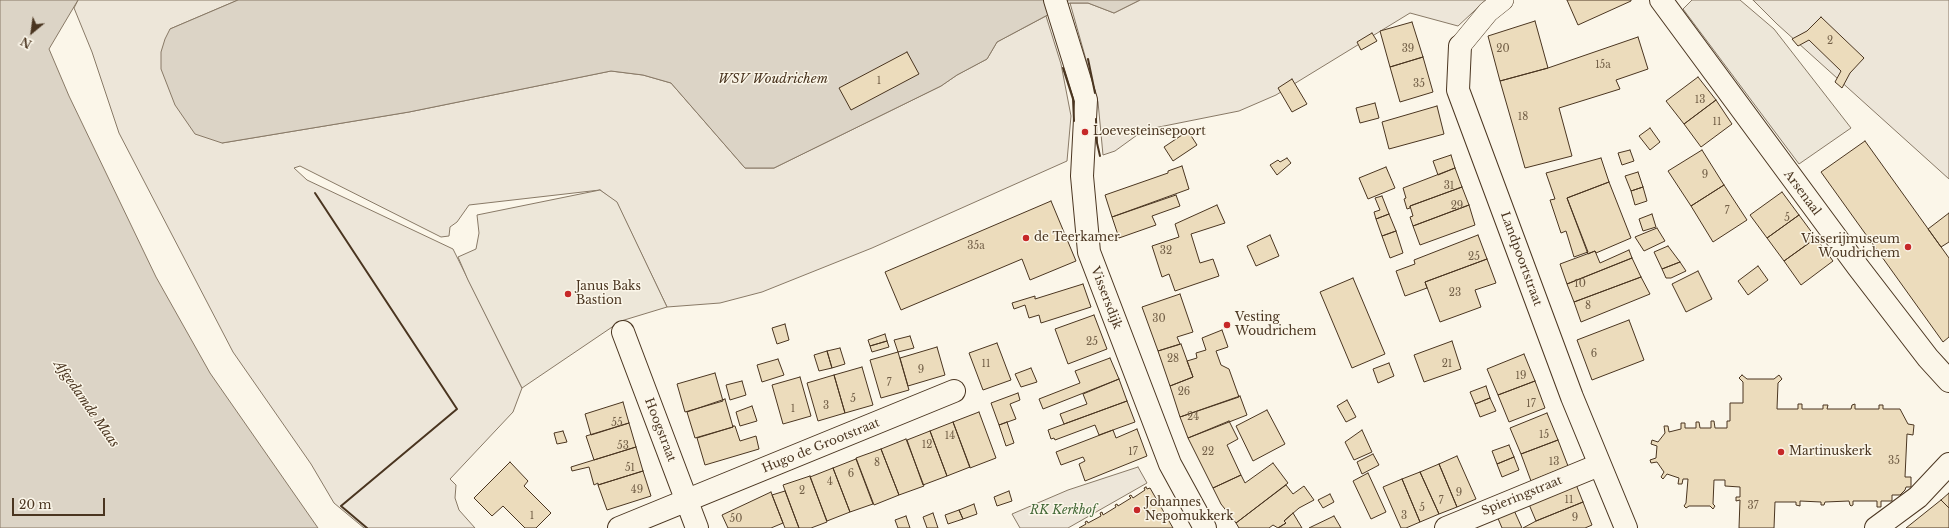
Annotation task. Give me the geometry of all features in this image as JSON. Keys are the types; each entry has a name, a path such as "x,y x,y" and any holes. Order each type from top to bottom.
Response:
{"street":[{"name":"Vissersdijk","path":"1055,0 1086,100 1082,176 1089,252 1170,464 1205,528"},
{"name":"Landpoortstraat","path":"1503,0 1488,12 1460,46 1458,90 1572,397 1626,528"},
{"name":"Arsenaal","path":"1661,0 1868,279 1928,358 1949,382"},
{"name":"Hoogstraat","path":"622,332 697,528"},
{"name":"Hugo de Grootstraat","path":"618,528 954,391"},
{"name":"Spieringstraat","path":"1446,528 1599,464"},
{"path":"1876,528 1918,497 1949,464"}],"green space":[{"path":"78,0 238,0 170,29 222,143 409,112 611,71 643,75 671,83 745,168 774,168 941,86 957,75 987,59 997,42 1046,16 1061,64 1071,116 1067,161 872,248 762,292 720,303 667,307 617,203 600,190 469,205 457,222 450,227 449,236 441,237 300,166 294,168 307,180 453,249 522,388 513,412 450,479 456,485 455,498 459,510 475,528 364,528 334,503 311,464 233,352 119,133 92,52 74,8"},
{"path":"1140,0 1486,0 1458,26 1410,13 1276,95 1239,111 1144,130 1115,151 1103,155 1098,102 1070,3 1088,3 1114,13"},
{"path":"1753,0 1949,0 1949,179 1777,24"},
{"name":"RK Kerkhof","path":"1138,467 1147,483 1068,528 1020,528 1012,514 1068,490"}],"shaded area":[{"path":"1692,0 1740,0 1774,29 1851,128 1799,164 1683,9"},
{"name":"Janus Baks Bastion","path":"600,190 617,202 667,307 621,321 522,388 458,257 476,249 479,233 477,215"}],"water":[{"name":"Afgedamde Maas","path":"0,0 78,0 49,49 69,96 156,277 210,373 318,528 0,528"},
{"name":"WSV Woudrichem","path":"238,0 1140,0 1114,13 1088,3 1070,3 997,42 987,59 957,75 941,86 774,168 745,168 671,83 643,75 611,71 409,112 222,143 195,134 175,105 161,69 161,52 170,29"}],"building":[{"path":"1567,0 1631,0 1631,1 1578,25"},
{"path":"1821,17 1864,58 1850,73 1842,88 1835,82 1841,71 1809,40 1798,46 1792,39 1807,31"},
{"path":"1535,21 1548,68 1500,81 1488,36"},
{"path":"1412,22 1423,57 1390,67 1380,31"},
{"path":"1372,33 1377,41 1361,50 1357,42"},
{"path":"1638,37 1648,69 1616,80 1620,89 1559,108 1572,156 1525,168 1500,81 1548,68"},
{"path":"907,52 919,74 851,110 839,88"},
{"path":"1423,57 1433,92 1400,102 1390,67"},
{"path":"1698,77 1716,100 1684,124 1666,101"},
{"path":"1292,79 1307,104 1292,112 1278,88"},
{"path":"1716,100 1732,124 1701,147 1684,124"},
{"path":"1375,103 1379,118 1360,123 1356,108"},
{"path":"1437,106 1444,134 1389,149 1382,122"},
{"path":"1650,128 1660,142 1650,150 1639,136"},
{"path":"1188,131 1197,145 1173,161 1164,147"},
{"path":"1865,141 1949,258 1949,337 1943,342 1821,172"},
{"path":"1630,150 1634,161 1622,165 1618,153"},
{"path":"1702,150 1724,185 1691,206 1668,171"},
{"path":"1451,155 1455,168 1438,175 1433,161"},
{"path":"1287,158 1291,163 1277,175 1270,165 1278,160 1280,162"},
{"path":"1601,158 1609,182 1567,198 1588,252 1574,257 1566,231 1561,233 1550,200 1555,199 1546,173"},
{"path":"1182,166 1189,189 1112,217 1105,195 1168,173 1168,171"},
{"path":"1386,167 1395,188 1368,199 1359,178"},
{"path":"1455,168 1462,187 1410,206 1410,208 1407,209 1403,188"},
{"path":"1638,172 1643,187 1631,191 1625,176"},
{"path":"1609,182 1631,238 1596,253 1595,251 1588,254 1567,198"},
{"path":"1724,185 1747,220 1713,242 1691,206"},
{"path":"1462,187 1469,205 1413,226 1410,217 1413,216 1410,206"},
{"path":"1643,187 1647,201 1635,205 1631,191"},
{"path":"1782,192 1799,215 1767,238 1750,215"},
{"path":"1176,195 1180,206 1152,216 1156,225 1119,238 1112,217"},
{"path":"1382,196 1389,214 1376,219 1374,212 1380,210 1375,198"},
{"path":"1051,201 1076,261 1030,280 1022,259 901,310 885,272"},
{"path":"1217,205 1225,223 1191,234 1200,263 1213,259 1219,276 1175,291 1169,274 1162,277 1152,246 1179,237 1175,224"},
{"path":"1469,205 1475,225 1420,245 1413,226"},
{"path":"1949,213 1949,242 1941,247 1928,229"},
{"path":"1389,214 1396,231 1382,236 1376,219"},
{"path":"1652,214 1656,227 1643,231 1639,219"},
{"path":"1799,215 1816,238 1784,261 1767,238"},
{"path":"1657,228 1665,241 1644,251 1635,237"},
{"path":"1396,231 1403,253 1390,258 1382,236"},
{"path":"1270,235 1279,256 1256,266 1247,246"},
{"path":"1478,235 1487,259 1425,282 1427,288 1405,296 1396,271 1415,264 1414,260"},
{"path":"1816,238 1833,261 1801,285 1784,261"},
{"path":"1668,246 1680,262 1662,269 1654,252"},
{"path":"1629,250 1632,258 1567,284 1560,264 1595,251 1600,263"},
{"path":"1632,258 1641,277 1574,302 1567,284"},
{"path":"1487,259 1496,283 1475,290 1481,307 1440,322 1425,282"},
{"path":"1680,262 1686,271 1671,278 1666,278 1662,269"},
{"path":"1758,266 1768,280 1748,295 1738,281"},
{"path":"1698,271 1712,299 1686,312 1672,284"},
{"path":"1641,277 1650,294 1581,322 1574,302"},
{"path":"1353,278 1385,354 1352,368 1320,292"},
{"path":"1083,284 1091,307 1041,323 1039,315 1029,318 1025,305 1014,309 1012,303 1035,296 1035,299"},
{"path":"1180,294 1193,332 1177,337 1180,344 1158,351 1142,307"},
{"path":"1094,315 1107,349 1068,364 1055,329"},
{"path":"1629,320 1644,360 1592,380 1577,340"},
{"path":"785,324 789,340 777,344 772,328"},
{"path":"1222,330 1228,347 1216,351 1221,365 1229,369 1239,397 1180,417 1170,386 1193,377 1187,361 1197,358 1196,353 1206,350 1202,338"},
{"path":"885,334 887,341 870,346 868,340"},
{"path":"910,336 914,348 898,352 894,340"},
{"path":"887,341 889,347 872,352 870,346"},
{"path":"1452,341 1461,369 1424,382 1414,355"},
{"path":"997,343 1011,380 983,390 969,353"},
{"path":"1181,344 1193,377 1170,386 1158,351"},
{"path":"937,347 945,375 908,386 900,358"},
{"path":"840,348 845,364 832,368 827,351"},
{"path":"827,351 832,368 819,371 814,355"},
{"path":"898,352 909,390 881,398 870,360"},
{"path":"1524,354 1535,381 1498,395 1487,369"},
{"path":"1110,358 1119,379 1043,409 1039,399 1080,383 1075,371"},
{"path":"778,359 784,375 762,382 757,365"},
{"path":"1389,363 1394,376 1378,383 1373,369"},
{"path":"862,367 873,405 845,413 834,375"},
{"path":"1031,368 1037,382 1021,387 1015,374"},
{"path":"715,373 723,401 685,412 677,384"},
{"path":"834,375 845,413 818,421 807,383"},
{"name":"Martinuskerk","path":"1742,375 1747,379 1774,379 1779,375 1782,379 1778,383 1777,409 1798,409 1798,404 1802,404 1802,409 1823,409 1823,405 1828,405 1827,409 1851,409 1852,405 1855,404 1855,409 1879,409 1879,405 1883,405 1883,409 1900,409 1908,424 1914,425 1913,435 1907,434 1905,477 1911,477 1911,487 1906,487 1900,495 1892,495 1892,501 1881,501 1881,507 1877,507 1877,501 1853,501 1853,505 1851,506 1849,501 1825,502 1824,505 1821,505 1821,502 1800,501 1800,506 1796,505 1796,502 1775,502 1774,528 1739,528 1740,500 1736,501 1736,497 1740,497 1740,487 1725,486 1725,480 1714,480 1713,504 1715,506 1713,509 1710,506 1689,506 1686,508 1684,506 1686,503 1688,479 1683,479 1682,484 1678,484 1679,478 1667,474 1663,479 1661,477 1664,472 1657,462 1651,463 1650,460 1656,458 1657,446 1651,444 1652,440 1658,442 1665,433 1664,426 1668,426 1669,432 1681,429 1681,423 1685,423 1685,428 1696,428 1696,422 1699,422 1700,428 1711,428 1711,421 1714,421 1715,428 1727,428 1727,421 1730,421 1730,403 1743,403 1743,382 1739,378"},
{"path":"800,377 811,416 783,424 772,385"},
{"path":"1119,379 1127,401 1064,424 1060,414 1087,404 1083,394"},
{"path":"742,381 746,395 730,400 726,385"},
{"path":"1535,381 1545,408 1509,422 1498,395"},
{"path":"1486,386 1490,398 1475,404 1470,392"},
{"path":"1018,393 1020,400 1010,404 1016,419 999,425 991,403"},
{"path":"1240,396 1247,415 1188,438 1180,417"},
{"path":"1490,398 1496,411 1480,417 1475,404"},
{"path":"725,399 733,427 695,438 687,412"},
{"path":"1347,400 1356,417 1346,422 1337,406"},
{"path":"1127,401 1135,422 1099,435 1095,425 1055,440 1054,438 1051,439 1048,430"},
{"path":"623,402 629,423 591,435 585,414"},
{"path":"752,406 757,421 740,426 736,412"},
{"path":"1267,410 1285,444 1253,461 1236,426"},
{"path":"979,412 996,458 970,468 953,422"},
{"path":"1547,413 1558,440 1521,454 1510,428"},
{"path":"1229,421 1238,439 1227,445 1241,475 1213,488 1188,438"},
{"path":"953,422 970,467 947,476 930,431"},
{"path":"1007,422 1014,443 1006,446 999,425"},
{"path":"629,423 636,447 594,460 586,436"},
{"path":"735,426 740,441 756,436 759,449 705,465 697,438"},
{"path":"1137,429 1147,456 1085,481 1079,464 1085,461 1083,457 1061,465 1056,452 1113,430 1116,438"},
{"path":"1362,430 1372,452 1354,460 1345,442"},
{"path":"563,431 567,442 557,444 554,433"},
{"path":"930,431 947,476 923,485 907,440"},
{"path":"906,439 924,486 899,495 881,449"},
{"path":"1558,440 1568,466 1531,481 1521,454"},
{"path":"1509,445 1514,457 1497,464 1492,451"},
{"path":"636,447 643,471 594,485 589,467 572,471 571,467"},
{"path":"881,449 899,495 874,505 856,458"},
{"path":"1373,454 1379,465 1362,474 1357,462"},
{"path":"1457,456 1476,499 1457,507 1439,464"},
{"path":"1514,457 1519,470 1502,477 1497,464"},
{"path":"856,459 873,504 850,512 833,468"},
{"path":"510,462 528,481 524,486 551,513 536,528 525,528 503,506 492,516 474,498"},
{"path":"1273,463 1288,483 1236,523 1221,504 1213,488 1241,475 1245,483"},
{"path":"1439,464 1457,507 1439,514 1420,472"},
{"path":"833,468 850,512 827,521 810,477"},
{"path":"643,471 651,496 607,510 598,485"},
{"path":"1420,472 1439,514 1420,522 1402,479"},
{"path":"1368,473 1386,512 1371,519 1353,481"},
{"path":"810,476 827,522 811,528 799,528 783,485"},
{"path":"1402,479 1420,522 1406,528 1401,528 1383,487"},
{"path":"1575,482 1583,502 1536,521 1528,502"},
{"path":"1286,485 1293,494 1304,486 1314,500 1299,508 1284,521 1286,523 1278,528 1273,525 1269,528 1239,528 1236,523"},
{"name":"Johannes Nepomukkerk","path":"1146,487 1147,489 1150,488 1173,528 1079,528 1086,524 1085,522 1087,521 1088,523 1101,516 1100,513 1102,512 1103,515 1116,507 1115,505 1117,504 1118,506 1131,498 1129,496 1131,495 1133,498 1145,490 1144,488"},
{"path":"785,491 799,528 785,528 772,495"},
{"path":"1009,491 1012,501 997,506 994,497"},
{"path":"771,492 783,523 771,528 728,528 722,515"},
{"path":"1949,493 1949,508 1941,500"},
{"path":"1330,494 1334,502 1323,508 1318,500"},
{"path":"1941,500 1949,508 1949,528 1906,528"},
{"path":"1583,502 1592,525 1585,528 1523,528 1536,521"},
{"path":"974,504 977,514 963,519 959,510"},
{"path":"1513,508 1522,528 1502,528 1497,516"},
{"path":"959,510 963,519 948,524 945,515"},
{"path":"933,513 938,528 927,528 923,517"},
{"path":"1293,513 1302,528 1278,528 1286,523 1284,521"},
{"path":"906,516 910,528 898,528 895,520"},
{"path":"1334,516 1341,528 1309,528 1311,527"}],"wall":[{"path":"1088,59 1095,93"},
{"path":"1063,68 1073,99 1074,121"},
{"path":"1096,119 1097,143 1100,156"},
{"path":"315,193 457,409 341,506 367,528"}],"place":[{"name":"Loevesteinsepoort","path":"1085,132"},
{"name":"de Teerkamer","path":"1026,238"},
{"name":"Visserijmuseum Woudrichem","path":"1908,247"},
{"name":"Janus Baks Bastion","path":"568,294"},
{"name":"Vesting Woudrichem","path":"1227,325"},
{"name":"Martinuskerk","path":"1781,452"},
{"name":"Johannes Nepomukkerk","path":"1137,510"}]}
